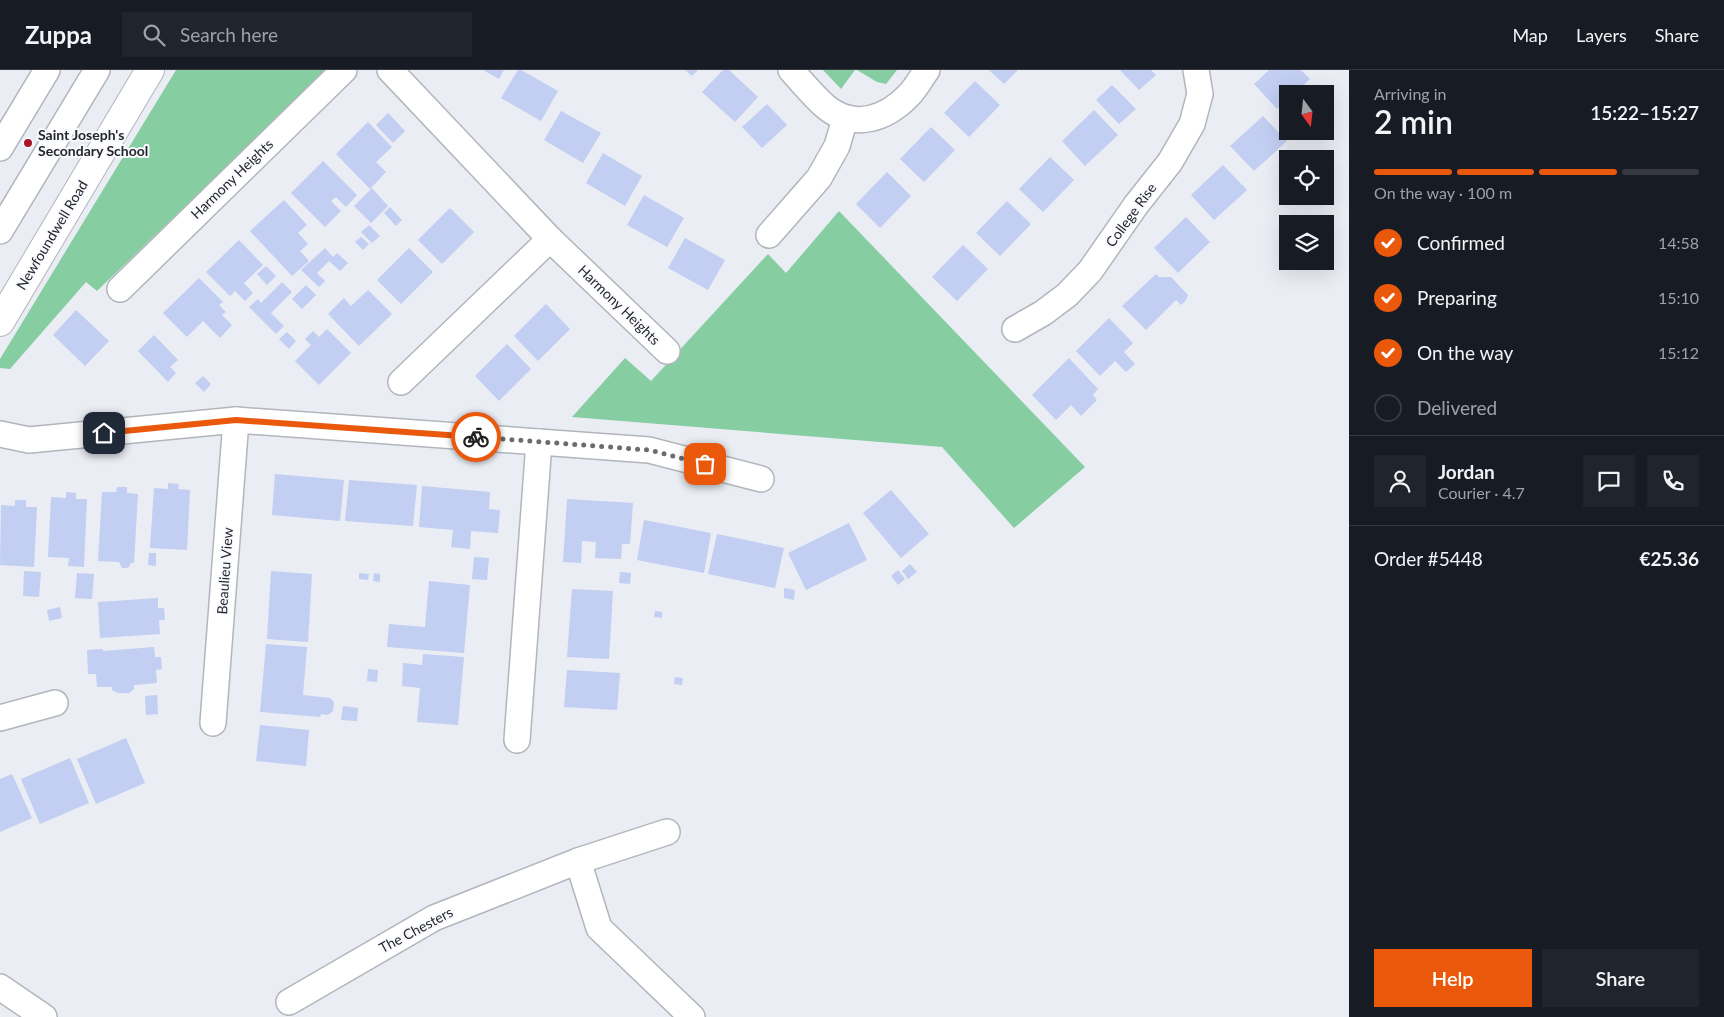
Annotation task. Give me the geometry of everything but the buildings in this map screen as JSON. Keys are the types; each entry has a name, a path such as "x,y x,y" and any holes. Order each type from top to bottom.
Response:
{"main road":[{"name":"Newfoundwell Road","path":"0,322 150,70"}],"street":[{"path":"0,148 47,70"},
{"path":"0,231 97,70"},
{"name":"Harmony Heights","path":"120,288 344,70"},
{"name":"Harmony Heights","path":"390,70 550,239 667,351"},
{"path":"791,70 826,107 845,119 869,120 885,114 909,95 927,70"},
{"name":"College Rise","path":"1015,329 1043,314 1068,295 1090,271 1170,162 1192,124 1200,94 1196,70"},
{"path":"768,235 819,178 837,146 845,119"},
{"path":"401,382 550,239"},
{"path":"0,434 29,440 236,420 649,450 761,479"},
{"name":"Beaulieu View","path":"213,723 236,420"},
{"path":"518,740 539,442"},
{"path":"0,718 55,703"},
{"name":"The Chesters","path":"289,1012 434,918 578,861 667,832"},
{"path":"578,861 599,928 692,1017"},
{"path":"0,987 44,1017"}],"green space":[{"path":"176,70 327,70 97,291 86,282 10,369 0,368 0,359"},
{"path":"823,70 855,70 841,89"},
{"path":"857,70 897,70 886,84 877,82"},
{"path":"839,211 1085,467 1014,528 942,447 572,417 625,358 651,381 768,254 786,273"}],"way so far":[{"path":"476,437 649,450 705,464"}],"place":[{"name":"Saint Joseph's Secondary School","path":"28,143"}],"route":[{"path":"104,433 236,420 476,437"}]}
